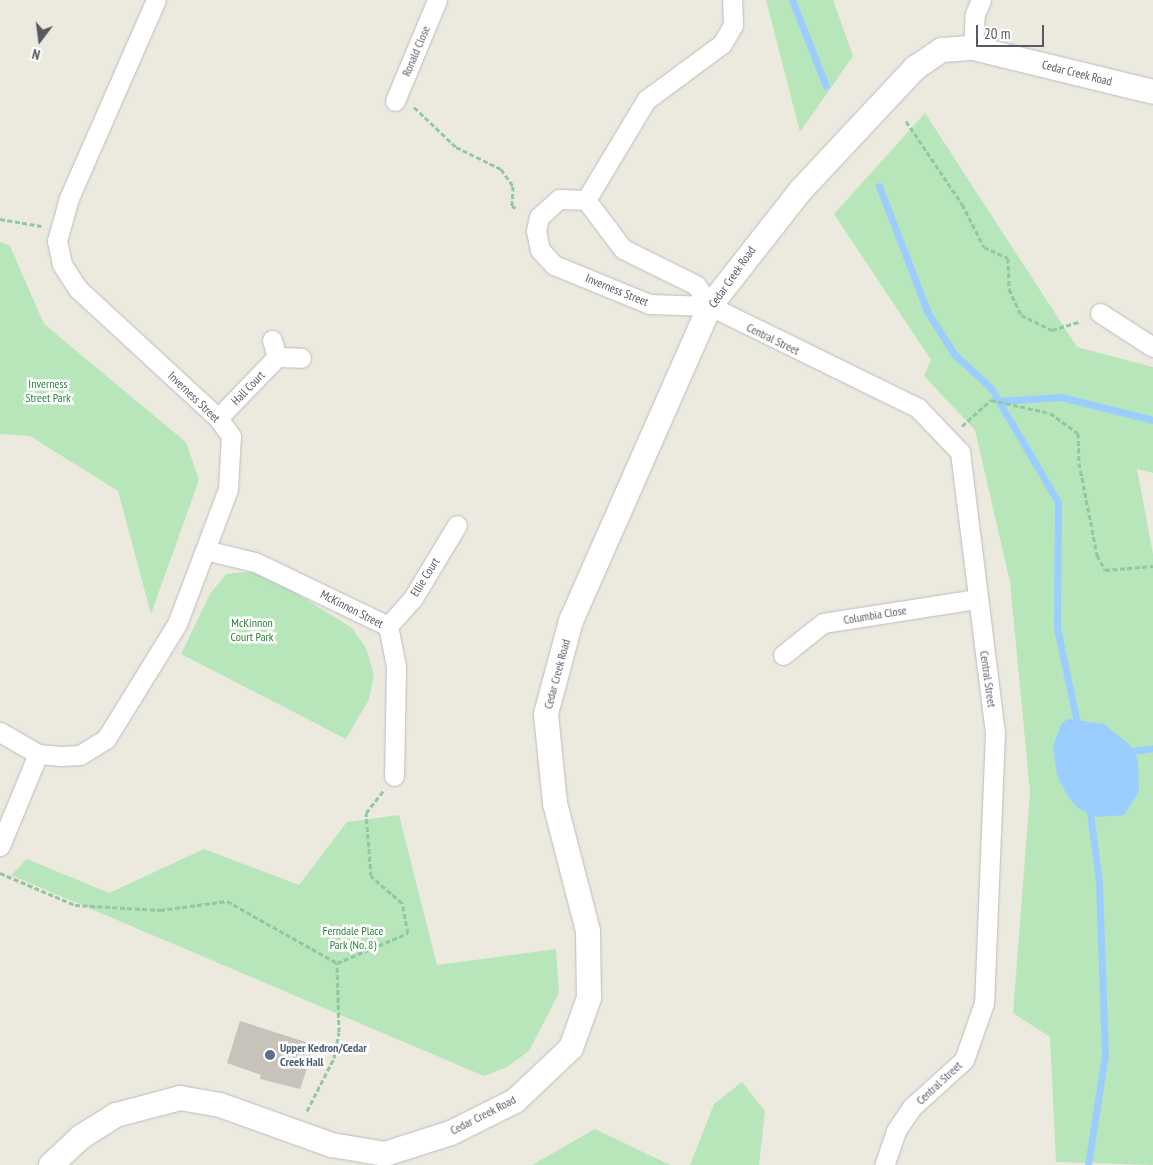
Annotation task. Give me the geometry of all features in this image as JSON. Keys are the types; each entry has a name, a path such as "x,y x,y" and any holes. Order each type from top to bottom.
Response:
{"street":[{"name":"Inverness Street","path":"0,732 38,754 80,755 106,739 176,624 228,489 233,451 231,436 218,418 78,289 62,264 59,227 156,0"},
{"name":"Ronald Close","path":"395,101 437,0"},
{"path":"710,306 696,285 623,249 586,200 646,100 722,44 733,25 732,0"},
{"path":"973,48 975,14 981,0"},
{"name":"Cedar Creek Road","path":"51,1165 81,1137 116,1116 180,1098 220,1105 332,1145 385,1154 451,1133 515,1101 571,1048 589,998 588,931 555,803 546,714 571,621 710,306 801,190 915,68 942,50 973,48 1153,92"},
{"name":"Inverness Street","path":"586,200 559,199 539,217 536,230 540,250 554,265 649,304 710,306"},
{"name":"Central Street","path":"710,306 918,408 960,452 995,732 984,1003 964,1060 912,1107 896,1131 884,1165"},
{"path":"1100,313 1153,347"},
{"name":"Hall Court","path":"218,418 274,348 301,358"},
{"name":"Ellie Court","path":"388,626 413,598 457,525"},
{"name":"McKinnon Street","path":"205,550 254,562 388,626 396,666 394,776"},
{"name":"Columbia Close","path":"783,654 823,622 977,599"},
{"path":"0,846 38,754"}],"path":[{"path":"395,101 420,109 456,147 501,169 513,186 512,206 516,208"},
{"path":"906,122 962,204 984,247 1008,258 1010,289 1021,314 1052,330 1100,313"},
{"path":"0,219 59,227"},
{"path":"948,439 991,400 1050,413 1078,434 1079,463 1097,555 1105,570 1153,566"},
{"path":"337,963 408,933 402,903 371,876 366,839 366,813 394,776"},
{"path":"0,873 75,905 160,910 226,901 337,963"},
{"path":"307,1111 334,1058 337,963"}],"green space":[{"path":"766,0 833,0 853,56 800,132"},
{"path":"925,113 1077,347 1153,367 1153,473 1137,469 1153,554 1153,1165 1056,1162 1050,1037 1013,1013 1030,792 1010,582 975,430 924,376 931,360 834,214"},
{"name":"Inverness Street Park","path":"0,242 10,246 44,324 186,442 199,480 151,614 118,491 30,436 0,434"},
{"name":"McKinnon Court Park","path":"246,572 265,574 352,628 366,648 374,675 369,699 346,739 181,654 210,594 226,574"},
{"name":"Ferndale Place Park (No. 8)","path":"399,815 437,965 556,949 559,993 529,1051 507,1067 484,1076 11,875 27,859 109,893 204,849 299,885 347,822"},
{"path":"742,1082 765,1111 759,1165 690,1165 714,1104"},
{"path":"595,1129 670,1165 532,1165"}],"water":[{"path":"1068,719 1104,724 1130,745 1138,760 1139,792 1124,815 1098,817 1079,809 1068,797 1057,775 1053,747 1061,724"}],"building":[{"path":"240,1021 315,1045 300,1089 260,1079 261,1075 227,1063"}],"waterway":[{"path":"792,0 826,86"},
{"path":"879,186 928,313 955,355 991,388 1058,502 1057,628 1078,728"},
{"path":"999,401 1061,397 1153,420"},
{"path":"1126,752 1153,748"},
{"path":"1088,1165 1105,1055 1099,881 1089,805"}],"place":[{"name":"Upper Kedron/Cedar Creek Hall","path":"270,1055"}]}
